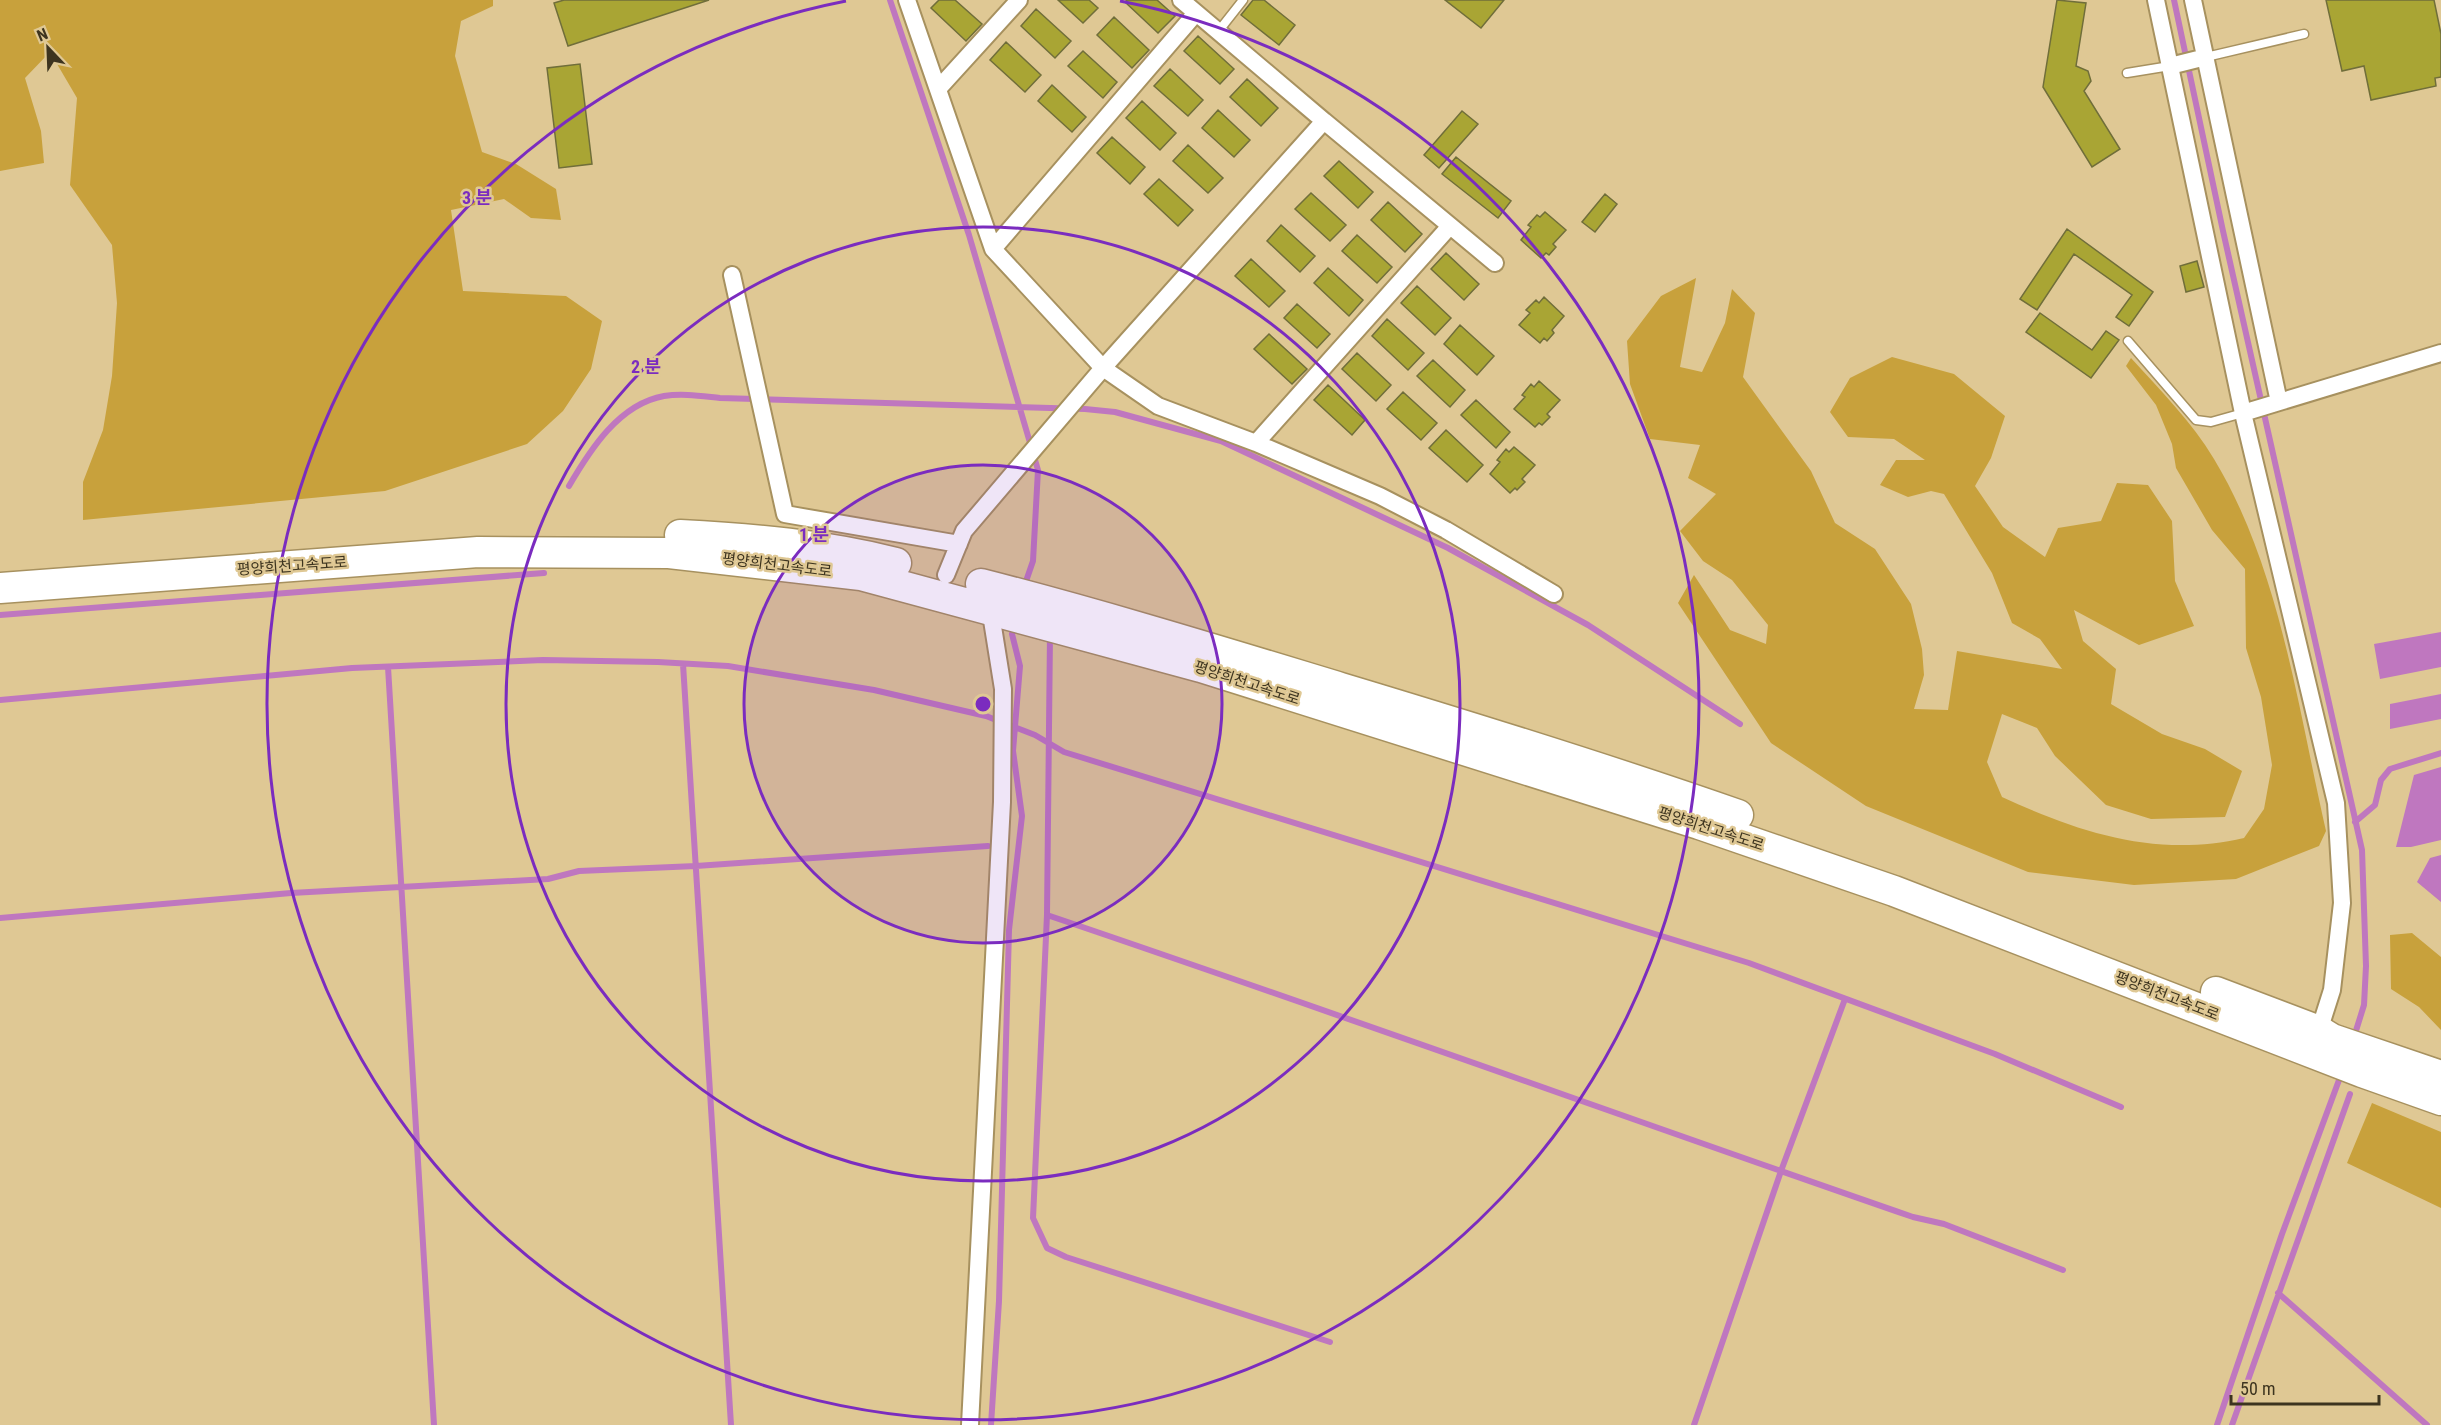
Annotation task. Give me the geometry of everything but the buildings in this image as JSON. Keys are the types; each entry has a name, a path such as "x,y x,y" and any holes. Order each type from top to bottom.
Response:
{"highway":[{"name":"평양희천고속도로","path":"0,567 463,532 651,534 750,538 840,549 946,575 1013,605"},
{"name":"평양희천고속도로","path":"0,588 478,552 669,553 861,575 1013,605 1618,773 1891,870 2326,1042 2441,1100"},
{"name":"평양희천고속도로","path":"2366,1062 2441,1076"}],"street":[{"path":"907,0 993,249 1104,368 1158,406 1256,443 1390,501 1446,530 1554,594"},
{"path":"938,89 1019,0"},
{"path":"1181,0 1217,33 1495,264"},
{"path":"2156,0 2243,413 2336,803 2342,903 2326,1042"},
{"path":"2193,0 2279,402"},
{"path":"993,249 1196,13"},
{"path":"2170,66 2206,57"},
{"path":"946,575 964,531 1104,368 1324,121"},
{"path":"1256,443 1450,226"},
{"path":"732,275 785,514 959,544"},
{"path":"2243,413 2441,353"},
{"path":"970,1425 1002,802 1003,723 999,654 1013,605"}],"lane":[{"path":"1217,33 1243,0"},
{"path":"2206,57 2304,34"},
{"path":"2127,74 2170,66"},
{"path":"2128,341 2196,420 2211,422 2243,413"}],"shaded area":[{"path":"0,0 493,0 493,6 461,21 455,56 482,152 516,164 556,189 561,220 531,218 504,199 451,210 463,291 566,296 602,321 591,369 563,411 527,444 385,491 83,520 83,482 103,430 112,376 117,303 112,245 70,185 77,98 50,52 25,78 41,131 44,163 0,171"},
{"path":"1696,278 1680,367 1702,372 1725,323 1732,289 1755,313 1743,377 1811,471 1835,523 1875,549 1911,604 1922,649 1924,675 1914,709 1948,710 1957,651 2062,669 2040,639 2012,623 1992,573 1944,494 1931,491 1908,497 1880,485 1896,460 1925,460 1894,439 1848,437 1830,412 1850,378 1892,357 1954,374 2005,416 1991,458 1975,486 2003,527 2045,557 2058,528 2101,521 2117,483 2148,485 2172,521 2175,581 2194,626 2139,645 2074,610 2083,641 2116,669 2111,704 2162,734 2205,749 2242,771 2225,817 2151,819 2106,805 2055,756 2037,728 2002,714 1987,762 2002,797 2090,831 2150,843 2180,845 2244,838 2264,809 2272,765 2261,697 2246,648 2245,569 2212,530 2176,468 2172,444 2156,405 2126,366 2131,358 2205,445 2237,501 2255,546 2271,592 2296,688 2326,831 2319,846 2236,879 2134,885 2028,872 1866,806 1771,743 1678,603 1694,575 1730,630 1766,644 1768,625 1732,580 1703,561 1680,531 1716,494 1688,478 1700,445 1650,439 1630,384 1627,341 1661,296"},
{"path":"2441,632 2441,667 2380,679 2374,644"},
{"path":"2441,694 2441,719 2390,729 2390,704"},
{"path":"2441,767 2441,840 2411,847 2396,847 2414,775"},
{"path":"2441,855 2441,902 2417,882 2430,858"},
{"path":"2412,933 2441,957 2441,1030 2419,1007 2391,989 2390,935"},
{"path":"2372,1103 2441,1132 2441,1208 2347,1163"}],"waterway":[{"path":"890,0 969,235 1038,470 1033,561 1024,587"},
{"path":"2174,0 2223,231 2362,850 2366,966 2364,1005 2354,1037"},
{"path":"569,486 607,430 633,408 664,396 1085,409 1115,412 1221,441 1448,548 1588,625 1740,724"},
{"path":"0,615 544,573"},
{"path":"991,1425 999,1301 1009,930 1022,816 1013,751 1020,666 1012,634 1014,626"},
{"path":"1050,634 1047,915 1033,1218 1047,1248 1066,1257 1330,1342"},
{"path":"0,700 352,668 543,660 728,666 874,690 986,716 1035,735 1064,752 1749,963 1995,1054 2121,1107"},
{"path":"683,664 731,1425"},
{"path":"388,667 434,1425"},
{"path":"2355,822 2375,805 2381,780 2390,769 2441,753"},
{"path":"0,918 291,893 548,879 579,871 696,866 988,846"},
{"path":"1047,915 1913,1217 1944,1224 2063,1270"},
{"path":"1694,1425 1781,1171 1845,999"},
{"path":"2217,1425 2282,1234 2342,1072"},
{"path":"2232,1425 2350,1094"},
{"path":"2278,1293 2427,1425"}]}
